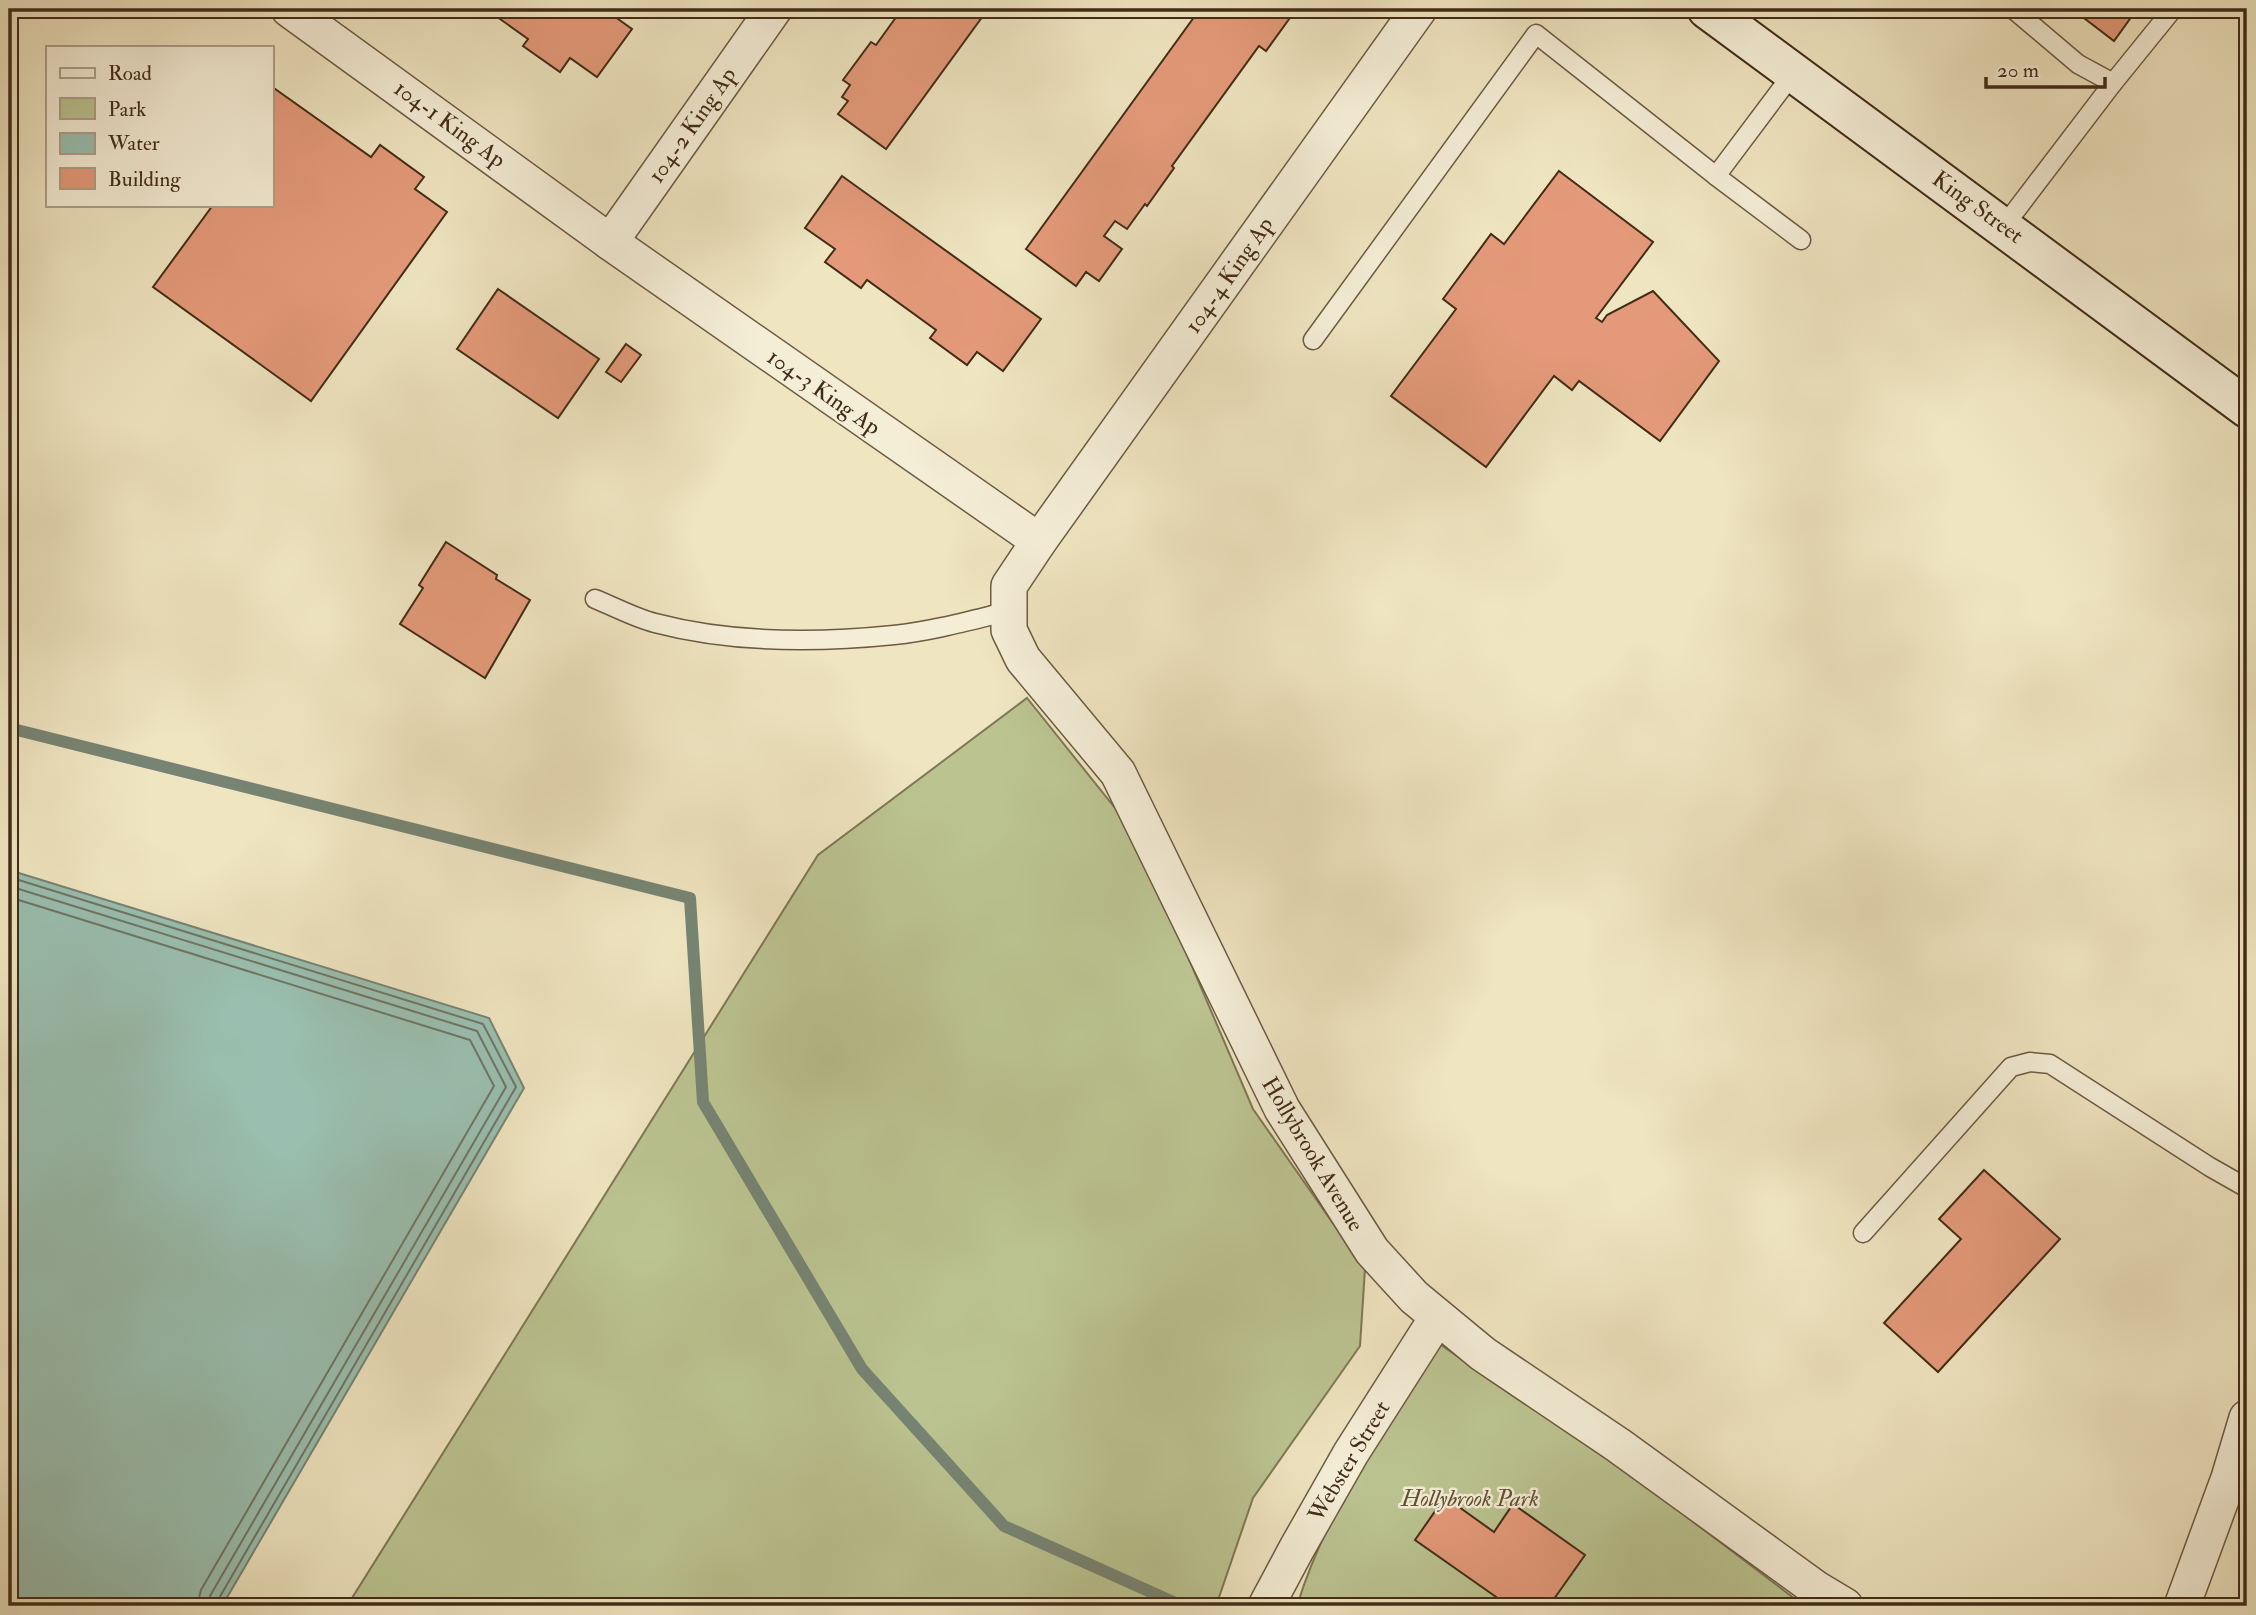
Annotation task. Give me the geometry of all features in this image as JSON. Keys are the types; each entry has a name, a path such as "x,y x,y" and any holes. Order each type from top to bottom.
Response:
{"street":[{"name":"104-1 King Ap","path":"289,9 610,242"},
{"name":"104-2 King Ap","path":"610,242 774,9"},
{"name":"104-4 King Ap","path":"1039,541 1419,9"},
{"name":"King Street","path":"1707,9 2247,408"},
{"name":"104-3 King Ap","path":"610,242 1039,541"},
{"name":"Hollybrook Avenue","path":"1039,541 1009,586 1009,629 1023,659 1118,773 1282,1109 1372,1251 1414,1297 1483,1354 1629,1453 1815,1588 1845,1606"},
{"name":"Webster Street","path":"1267,1603 1351,1453 1437,1318"},
{"path":"2182,1606 2229,1478 2247,1418"}],"lane":[{"path":"2013,9 2078,64 2113,83"},
{"path":"2004,226 2173,9"},
{"path":"1313,340 1536,34 1801,240"},
{"path":"1716,176 1794,72"},
{"path":"595,599 652,622 719,636 815,639 895,635 1009,611"},
{"path":"1863,1233 2011,1068 2030,1062 2050,1064 2247,1188"}],"green space":[{"path":"1027,698 1135,833 1253,1109 1365,1269 1360,1346 1253,1498 1216,1606 347,1606 818,855"},
{"name":"Hollybrook Park","path":"1438,1343 1649,1488 1795,1599 1810,1606 1297,1606 1309,1571 1341,1503"}],"water":[{"path":"9,870 489,1018 524,1088 222,1606 9,1606"}],"building":[{"path":"486,9 604,9 632,29 597,77 570,58 560,72 523,46 528,39"},
{"path":"902,9 988,9 886,149 838,114 848,101 842,97 850,85 843,80 871,42 876,45"},
{"path":"1200,9 1286,9 1292,15 1266,51 1259,46 1172,166 1174,168 1147,206 1145,204 1127,229 1115,221 1104,236 1122,249 1099,281 1086,272 1076,286 1026,249"},
{"path":"2084,9 2137,9 2114,41 2080,15"},
{"path":"273,87 371,157 380,145 424,177 415,189 447,212 311,401 153,287 212,206 273,206"},
{"path":"1559,171 1653,242 1596,318 1602,322 1607,315 1653,291 1719,361 1660,441 1579,381 1572,390 1554,376 1486,467 1391,396 1456,309 1443,299 1491,234 1504,244"},
{"path":"842,176 1041,319 1003,371 977,352 967,365 930,338 936,330 867,280 861,288 825,262 835,249 805,228"},
{"path":"498,289 599,359 558,418 457,349"},
{"path":"626,344 641,355 621,382 606,372"},
{"path":"446,542 530,600 485,678 400,624 423,588 419,585"},
{"path":"1984,1170 2060,1239 1938,1372 1884,1323 1961,1239 1939,1219"},
{"path":"1445,1497 1494,1532 1513,1504 1585,1555 1549,1606 1509,1606 1415,1540"}],"waterway":[{"path":"9,728 690,898 703,1102 862,1369 1004,1526 1182,1606"}]}
